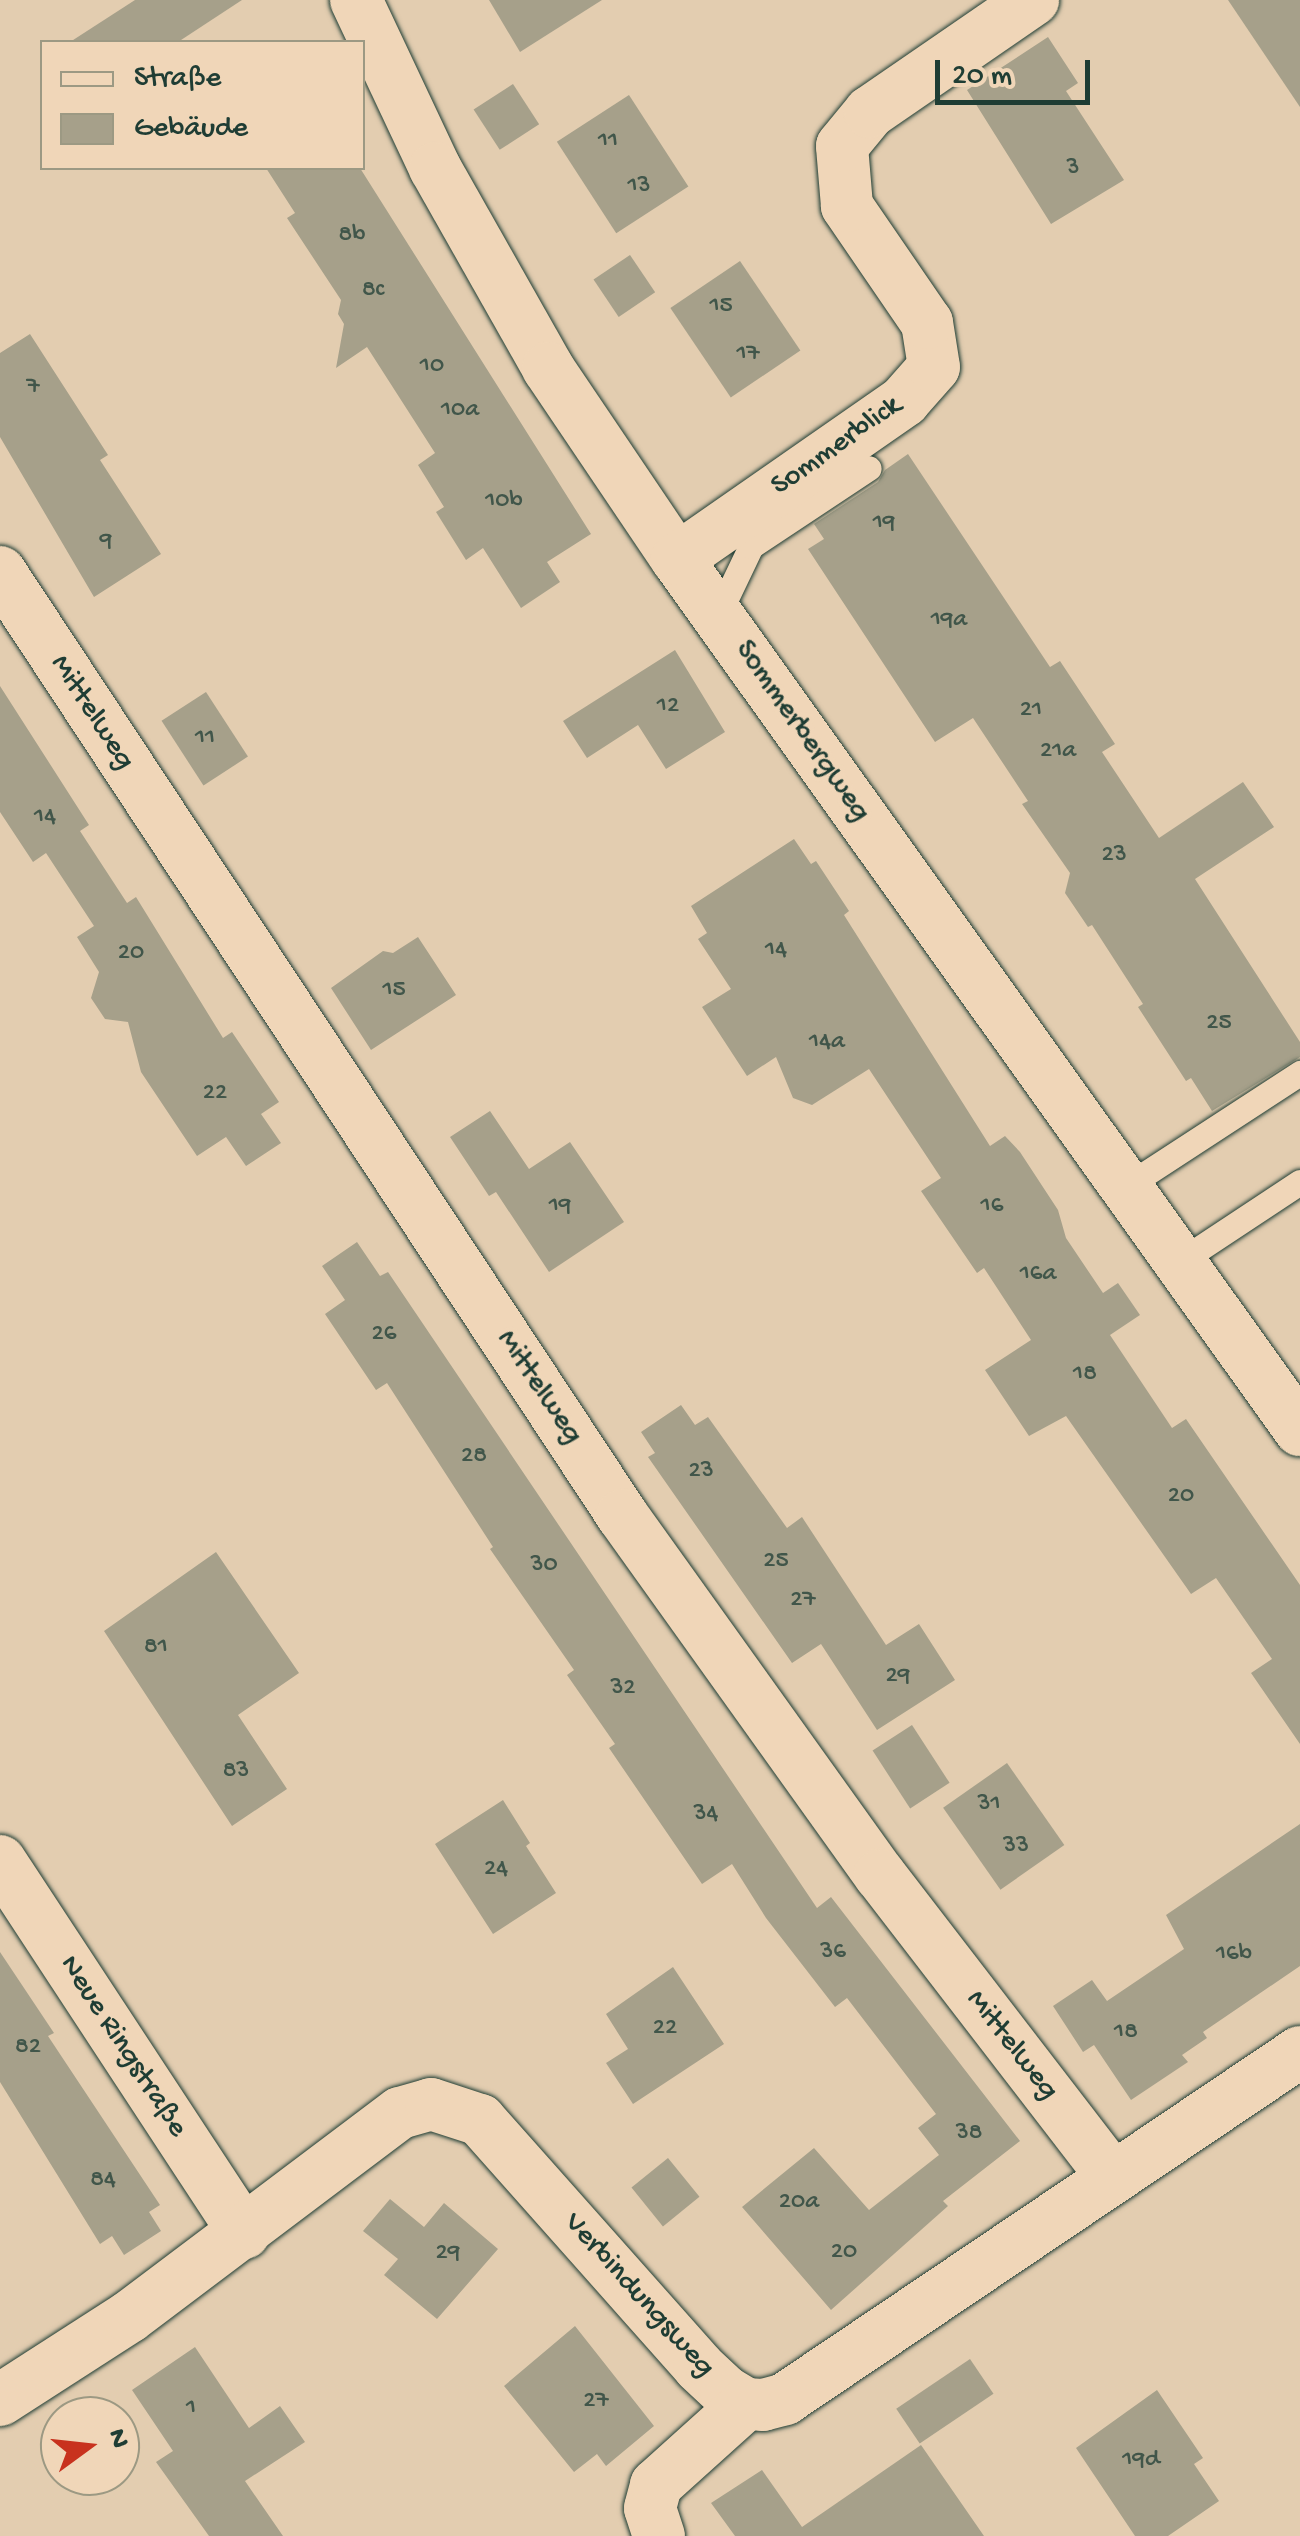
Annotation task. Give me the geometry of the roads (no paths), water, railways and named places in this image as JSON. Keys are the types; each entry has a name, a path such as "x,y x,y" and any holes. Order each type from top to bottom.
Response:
{"street":[{"name":"Sommerbergweg","path":"356,0 436,168 548,368 677,559 1300,1430"},
{"name":"Sommerblick","path":"677,559 904,401 934,367 927,323 846,206 842,146 870,112 1033,0"},
{"name":"Mittelweg","path":"0,572 622,1515 880,1876 1114,2178"},
{"name":"Neue Ringstraße","path":"0,1860 244,2232"},
{"path":"659,2536 650,2508 656,2486 746,2404 785,2399 1300,2052"},
{"name":"Verbindungsweg","path":"0,2400 129,2317 400,2112 431,2104 461,2110 480,2120 699,2367 746,2404"}],"lane":[{"path":"718,615 751,546 869,468"},
{"path":"1124,1187 1300,1073"},
{"path":"1178,1262 1300,1182"}]}
